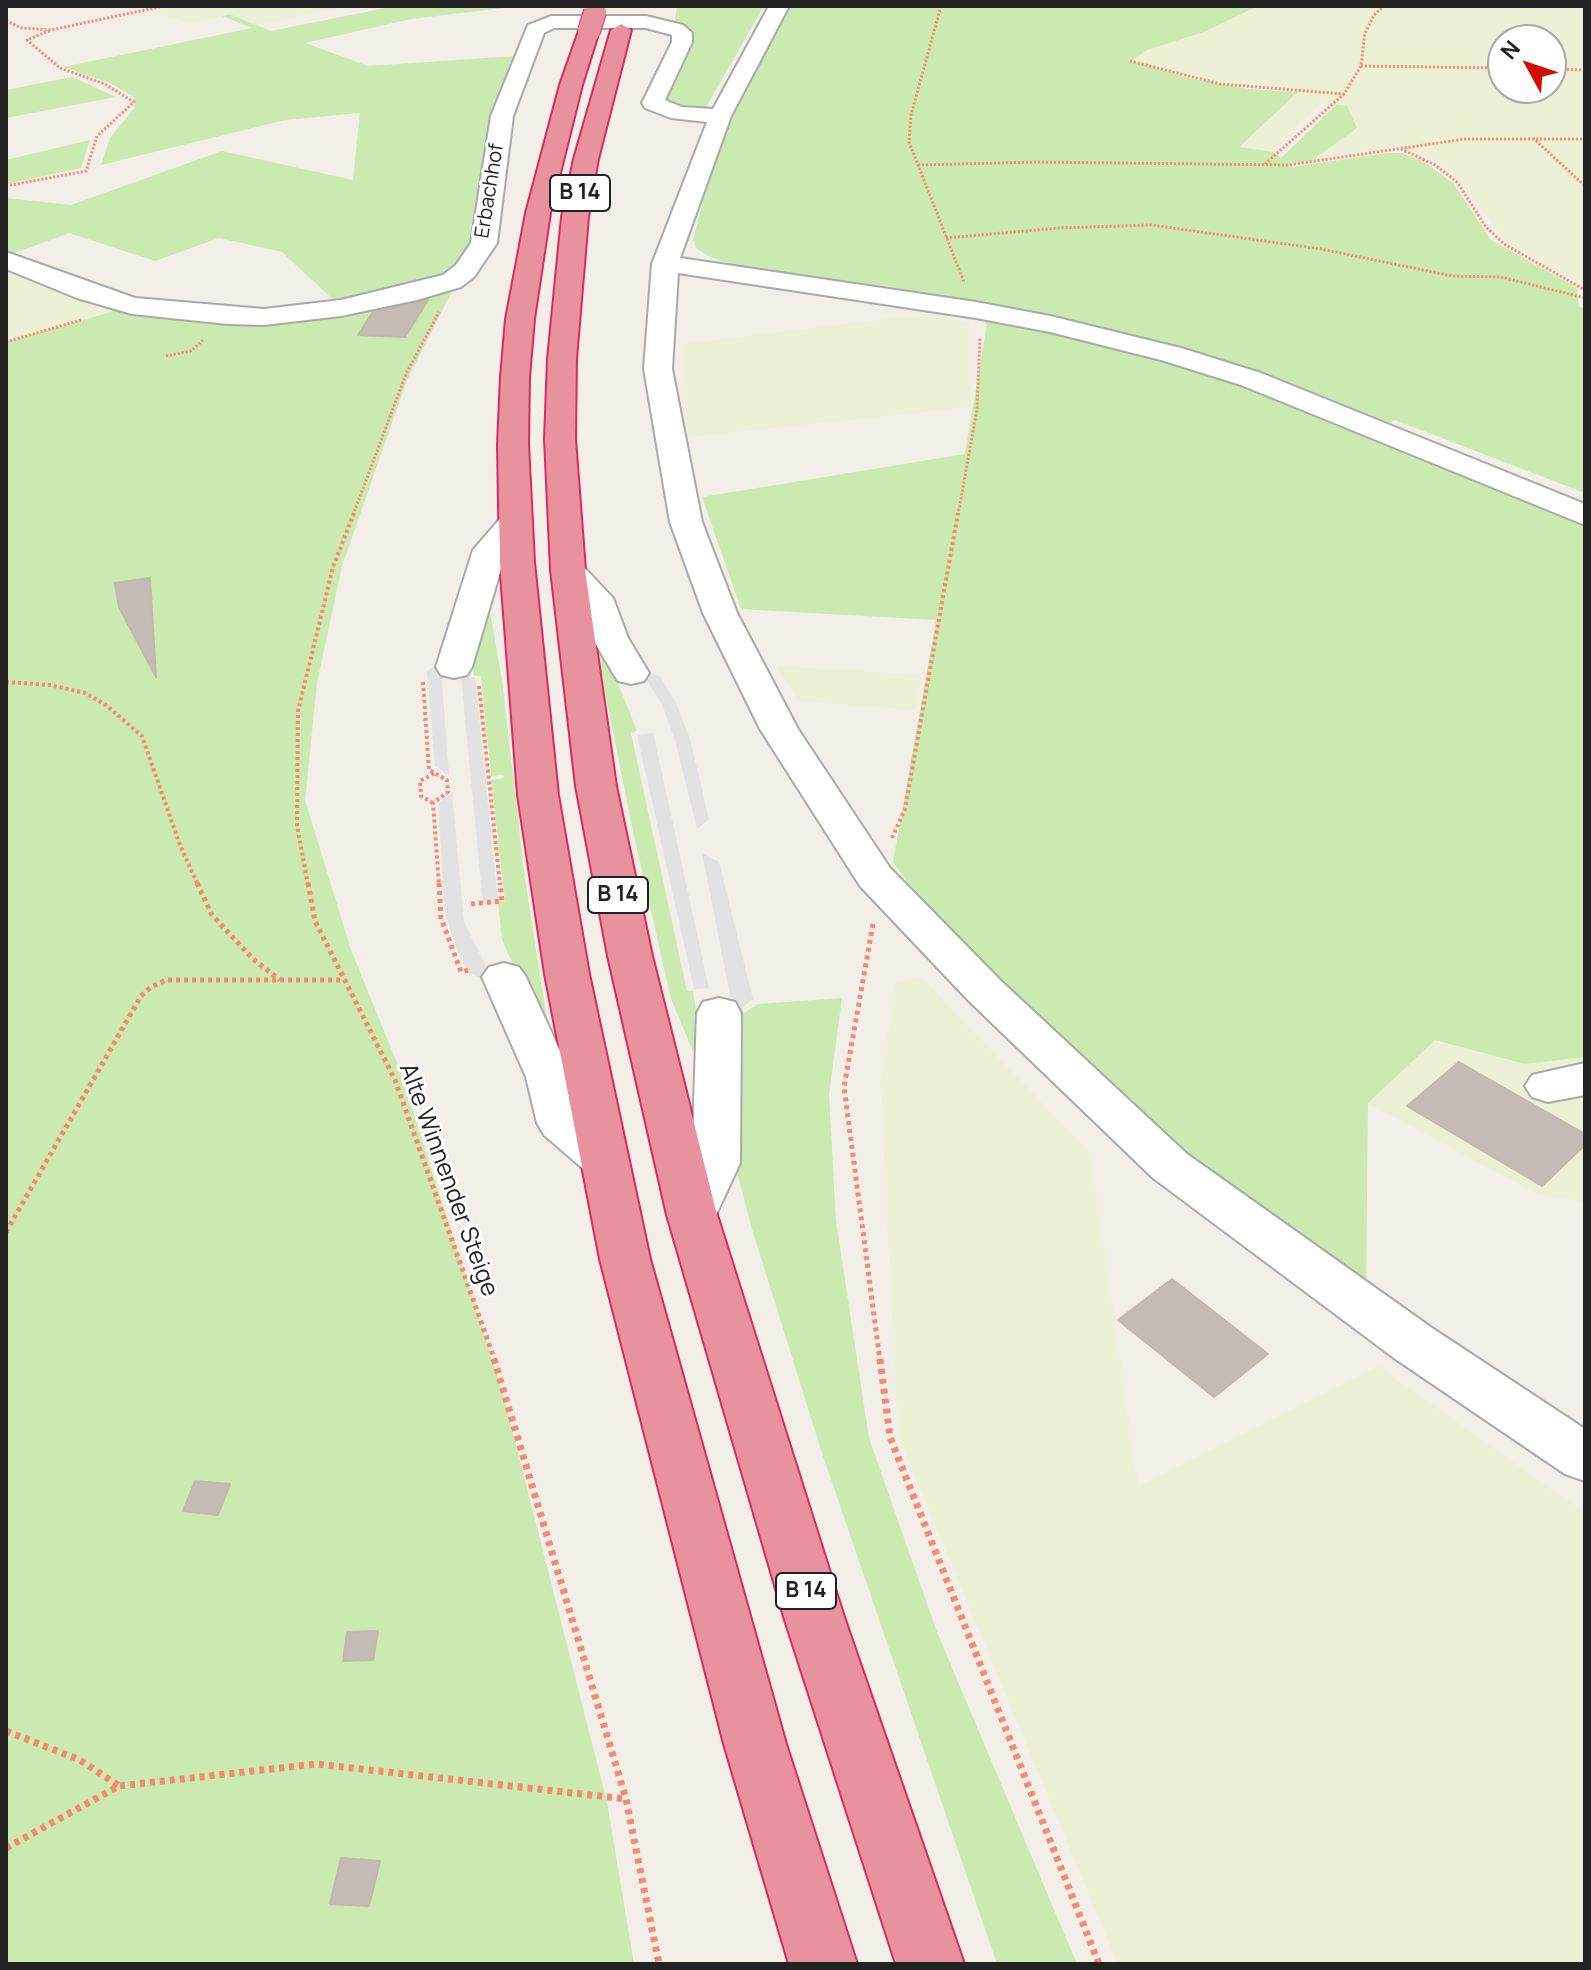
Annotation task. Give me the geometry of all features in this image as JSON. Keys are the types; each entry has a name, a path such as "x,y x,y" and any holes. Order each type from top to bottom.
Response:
{"highway":[{"name":"B 14","path":"594,16 551,157 526,278 515,377 515,521 524,665 538,795 567,974 625,1259 755,1744 823,1964"},
{"name":"B 14","path":"625,16 586,159 575,217 564,309 560,439 568,570 578,664 602,817 630,956 692,1215 815,1620 930,1964"}],"street":[{"path":"779,6 720,116 665,264 658,369 686,522 720,613 779,729 875,877 985,991 1170,1166 1413,1343 1585,1458"},
{"name":"Erbachhof","path":"6,260 86,292 132,306 207,315 264,317 341,308 440,286 465,271 484,243 502,116 535,29 542,25 568,20 646,22 670,26 682,33 682,42 653,103 679,113 720,116"},
{"path":"665,264 976,310 1115,339 1251,379 1585,515"},
{"path":"452,672 490,550 515,521"},
{"path":"568,570 596,598 610,638 631,673"},
{"path":"490,973 549,1077 561,1123 605,1161"},
{"path":"692,1215 716,1163 719,1013"}],"path":[{"path":"6,186 86,171 97,136 134,102 105,84 60,68 27,40 51,30 164,6"},
{"path":"941,6 911,115 909,142 981,324 977,409 905,809 875,877 874,915 844,1087 890,1437 1099,1964"},
{"path":"1265,164 1344,94 1361,66 1365,33 1374,15 1384,6"},
{"path":"6,21 22,28 51,30"},
{"path":"1130,61 1220,84 1344,94"},
{"path":"1361,66 1487,68"},
{"path":"1531,137 1585,186"},
{"path":"918,165 1037,162 1288,165 1465,139 1585,139"},
{"path":"1400,148 1435,165 1457,182 1486,227 1504,244 1585,290"},
{"path":"946,238 1059,228 1151,225 1321,249 1452,276 1501,277 1585,298"},
{"name":"Alte Winnender Steige","path":"440,286 445,292 440,311 406,374 333,567 298,711 297,826 315,921 395,1080 507,1394 626,1799 659,1964"},
{"path":"6,342 132,306"},
{"path":"433,803 448,792 447,780 429,770 452,672"},
{"path":"452,672 502,901 471,904"},
{"path":"6,682 50,685 85,693 106,705 142,736 180,845 212,915 253,959 282,982"},
{"path":"433,803 421,796 420,781 435,773"},
{"path":"433,803 441,918 461,972 490,973"},
{"path":"6,1232 141,996 151,987 166,980 342,980"},
{"path":"6,1731 80,1760 119,1786"},
{"path":"6,1848 119,1786 316,1764 626,1799"}],"green space":[{"path":"175,6 347,6 257,25 229,14 190,23 150,11"},
{"path":"396,6 512,7 411,19 305,43 368,66 516,56 477,242 407,380 342,566 317,683 305,800 351,950 400,1070 503,1394 607,1802 634,1964 6,1964 6,342 132,306 186,313 341,307 282,252 219,238 155,261 69,233 10,255 6,253 6,198 71,205 222,151 353,180 360,113 285,120 101,165 110,138 135,107 134,97 110,83 63,67 252,28 222,16 229,14 271,31"},
{"path":"677,6 764,6 706,107 691,111 669,105 665,99"},
{"path":"788,6 1258,6 1204,32 1147,50 1131,61 1193,79 1250,89 1298,92 1239,147 1273,152 1281,158 1336,105 1347,106 1357,128 1311,161 1290,163 1292,167 1387,153 1402,153 1423,161 1453,183 1491,240 1577,288 1579,307 1585,308 1585,493 1395,420 1365,435 1585,522 1585,1057 1525,1064 1435,1040 1368,1103 1366,1290 1165,1149 933,917 893,862 936,620 741,609 702,497 965,454 987,324 956,300 739,266 710,257 697,249 693,240 706,189 733,116"},
{"path":"1258,6 1585,6 1585,287 1507,243 1458,180 1437,163 1399,146 1311,161 1356,128 1347,106 1320,103 1273,152 1239,147 1300,89 1220,84 1130,61 1147,50 1204,32"},
{"path":"72,77 116,97 6,118 6,90"},
{"path":"90,140 81,168 6,184 6,160"},
{"path":"6,260 132,306 6,341"},
{"path":"902,317 949,317 969,324 971,407 688,437 682,344"},
{"path":"487,611 491,617 502,680 545,1021 535,1016 502,939 498,902 505,901 491,780 504,778 503,775 491,776 481,676 474,676 473,655"},
{"path":"598,656 608,658 637,731 631,733 687,991 693,991 702,1053 696,1058 671,999"},
{"path":"777,666 922,675 916,710 798,701"},
{"path":"921,977 1091,1154 1138,1486 1378,1366 1585,1513 1585,1964 1118,1964 898,1436 880,1079 896,983"},
{"path":"842,998 829,1094 836,1221 869,1438 937,1632 1077,1964 997,1964 822,1453 736,1168 736,1018 758,1004"},
{"path":"1435,1040 1525,1064 1585,1057 1585,1202 1535,1193 1368,1103"}],"shaded area":[{"path":"447,657 442,682 449,775 435,766 427,671"},
{"path":"640,670 660,676 676,703 690,739 709,819 697,829 675,741 662,704"},
{"path":"461,677 475,677 498,902 483,904"},
{"path":"653,733 709,988 694,989 637,735"},
{"path":"452,792 464,922 494,983 468,973 445,912 438,804"},
{"path":"702,853 719,862 753,999 734,1015"}],"building":[{"path":"428,300 405,337 358,335 373,312"},
{"path":"150,578 156,677 119,607 115,583"},
{"path":"1459,1062 1585,1134 1585,1145 1542,1186 1407,1106"},
{"path":"1172,1279 1268,1354 1214,1397 1118,1320"},
{"path":"195,1481 230,1484 218,1515 183,1511"},
{"path":"378,1631 373,1660 343,1661 347,1632"},
{"path":"341,1858 380,1861 369,1906 330,1904"}]}
